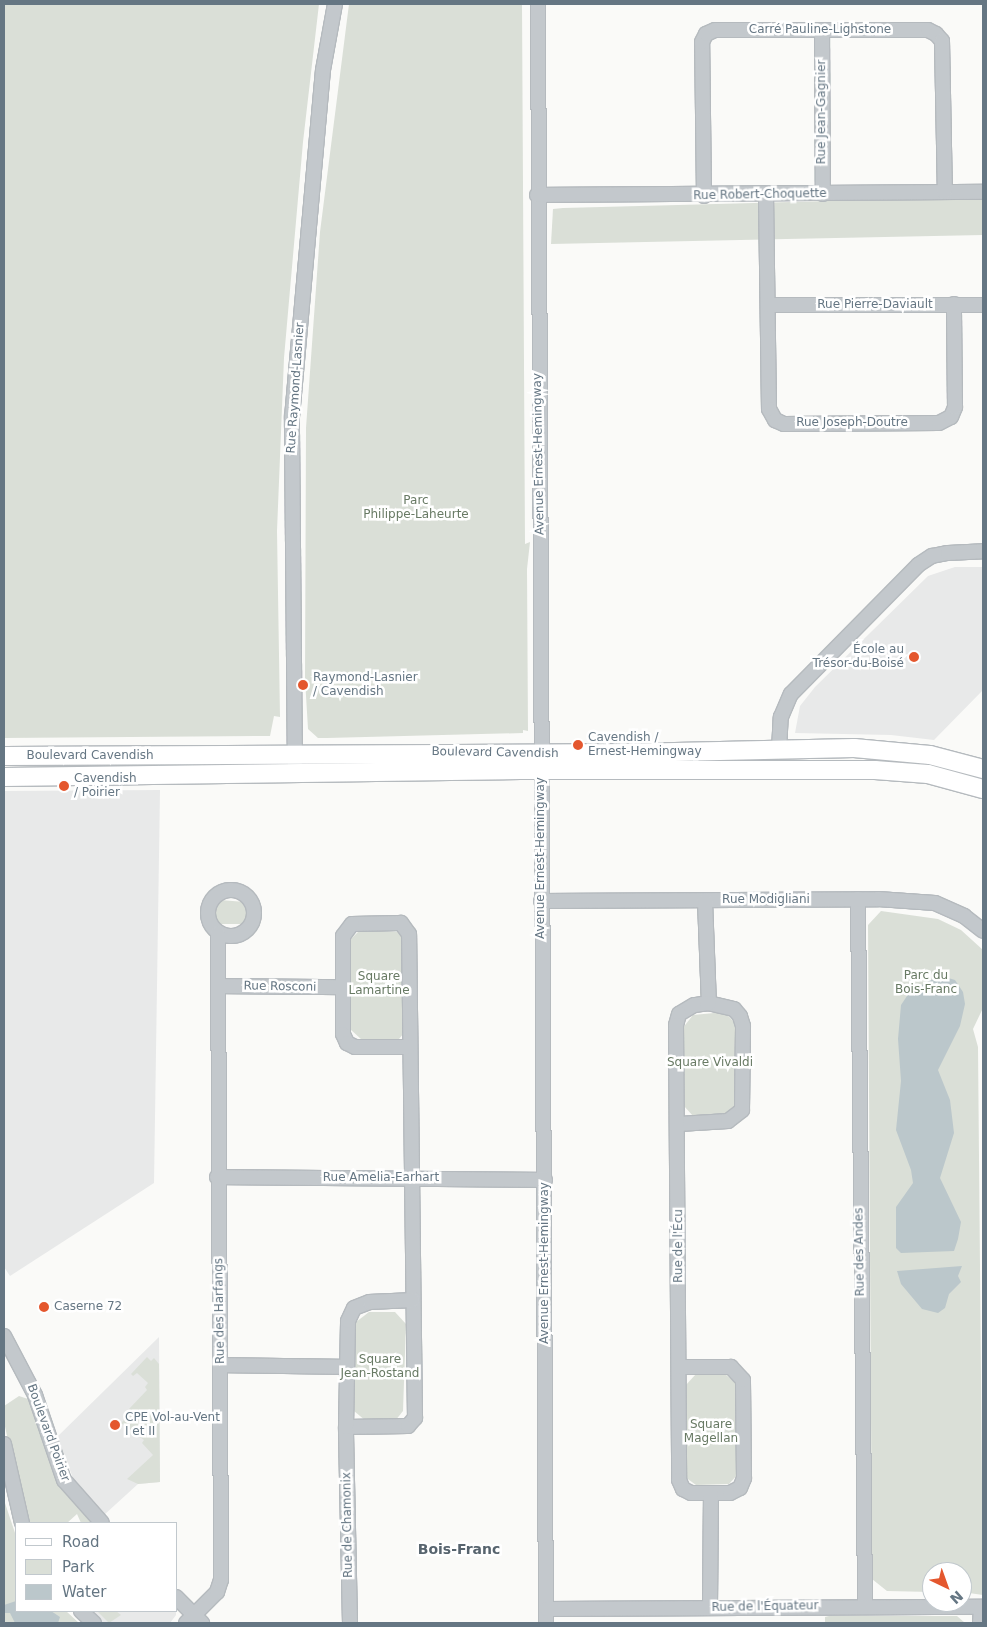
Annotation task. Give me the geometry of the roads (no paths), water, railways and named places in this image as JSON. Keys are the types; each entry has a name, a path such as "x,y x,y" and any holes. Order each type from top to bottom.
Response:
{"main road":[{"name":"Boulevard Cavendish","path":"4,756 900,750 940,757 983,769"},
{"path":"76,757 76,777"},
{"name":"Boulevard Cavendish","path":"4,777 541,771 885,770 928,774 983,788"}],"street":[{"name":"Rue Raymond-Lasnier","path":"295,774 292,417 323,70 335,4"},
{"name":"Avenue Ernest-Hemingway","path":"538,4 537,195 541,901 545,1180 546,1623"},
{"name":"Carré Pauline-Lighstone","path":"704,196 702,42 706,34 715,30 928,30 942,41 945,192"},
{"name":"Rue Jean-Gagnier","path":"822,30 823,194"},
{"name":"Rue Robert-Choquette","path":"537,195 704,196 983,192"},
{"name":"Rue Joseph-Doutre","path":"766,195 769,409 775,420 784,424 929,423 951,417 955,407 954,304"},
{"name":"Rue Pierre-Daviault","path":"768,305 983,304"},
{"path":"779,750 781,717 792,694 918,565 932,556 948,552 983,551"},
{"name":"Rue Modigliani","path":"541,901 858,899 935,903 964,916 983,931"},
{"name":"Rue des Andes","path":"858,899 865,1606"},
{"path":"679,1124 728,1121 742,1110 740,1016 724,1005 709,1003 705,901"},
{"path":"346,1427 408,1426 415,1418 408,1047 409,934 406,927 401,924 352,924 346,928 342,987 342,1034 347,1043 355,1047 408,1047"},
{"name":"Rue des Harfangs","path":"194,1620 217,1592 221,1580 221,1365 217,1177 218,933"},
{"name":"Rue Rosconi","path":"218,986 342,987"},
{"name":"Rue de l'Écu","path":"680,1367 731,1367 743,1380 744,1483 730,1493 691,1493 683,1489 679,1480 679,1124 676,1025 679,1014 686,1008 709,1003"},
{"name":"Rue Amelia-Earhart","path":"217,1177 545,1180"},
{"name":"Rue de Chamonix","path":"350,1623 346,1427 348,1321 354,1308 370,1302 413,1300"},
{"name":"Boulevard Poirier","path":"4,1336 35,1395 64,1480 101,1522"},
{"name":"Boulevard Poirier","path":"4,1355 21,1385"},
{"path":"221,1365 346,1367"},
{"path":"4,1444 22,1522"},
{"path":"710,1607 712,1494"},
{"path":"178,1600 194,1620"},
{"name":"Rue de l'Équateur","path":"547,1609 865,1606 982,1607"},
{"path":"980,1623 982,1607"},
{"path":"82,1612 94,1623"}],"water":[{"path":"945,977 955,980 963,992 965,1004 960,1026 938,1070 950,1100 954,1133 940,1178 961,1222 954,1251 901,1253 896,1248 896,1207 913,1183 911,1170 896,1130 901,1081 898,1039 901,1005 909,993 930,980"},
{"path":"962,1266 958,1276 961,1282 949,1294 945,1308 938,1313 922,1309 901,1284 897,1271"},
{"path":"15,1601 15,1612 52,1612 60,1617 58,1623 15,1623 10,1613 4,1613 4,1605"}],"place":[{"name":"École au Trésor-du-Boisé","path":"914,657"},
{"name":"Raymond-Lasnier / Cavendish","path":"303,685"},
{"name":"Cavendish / Ernest-Hemingway","path":"578,745"},
{"name":"Cavendish / Poirier","path":"64,786"},
{"name":"Caserne 72","path":"44,1307"},
{"name":"CPE Vol-au-Vent I et II","path":"115,1425"}],"district":[{"name":"Bois-Franc","path":"459,1549"}],"park label":[{"name":"Parc Philippe-Laheurte","path":"416,508"},
{"name":"Parc du Bois-Franc","path":"926,983"},
{"name":"Square Lamartine","path":"379,984"},
{"name":"Square Vivaldi","path":"710,1063"},
{"name":"Square Jean-Rostand","path":"380,1367"},
{"name":"Square Magellan","path":"711,1432"}]}
